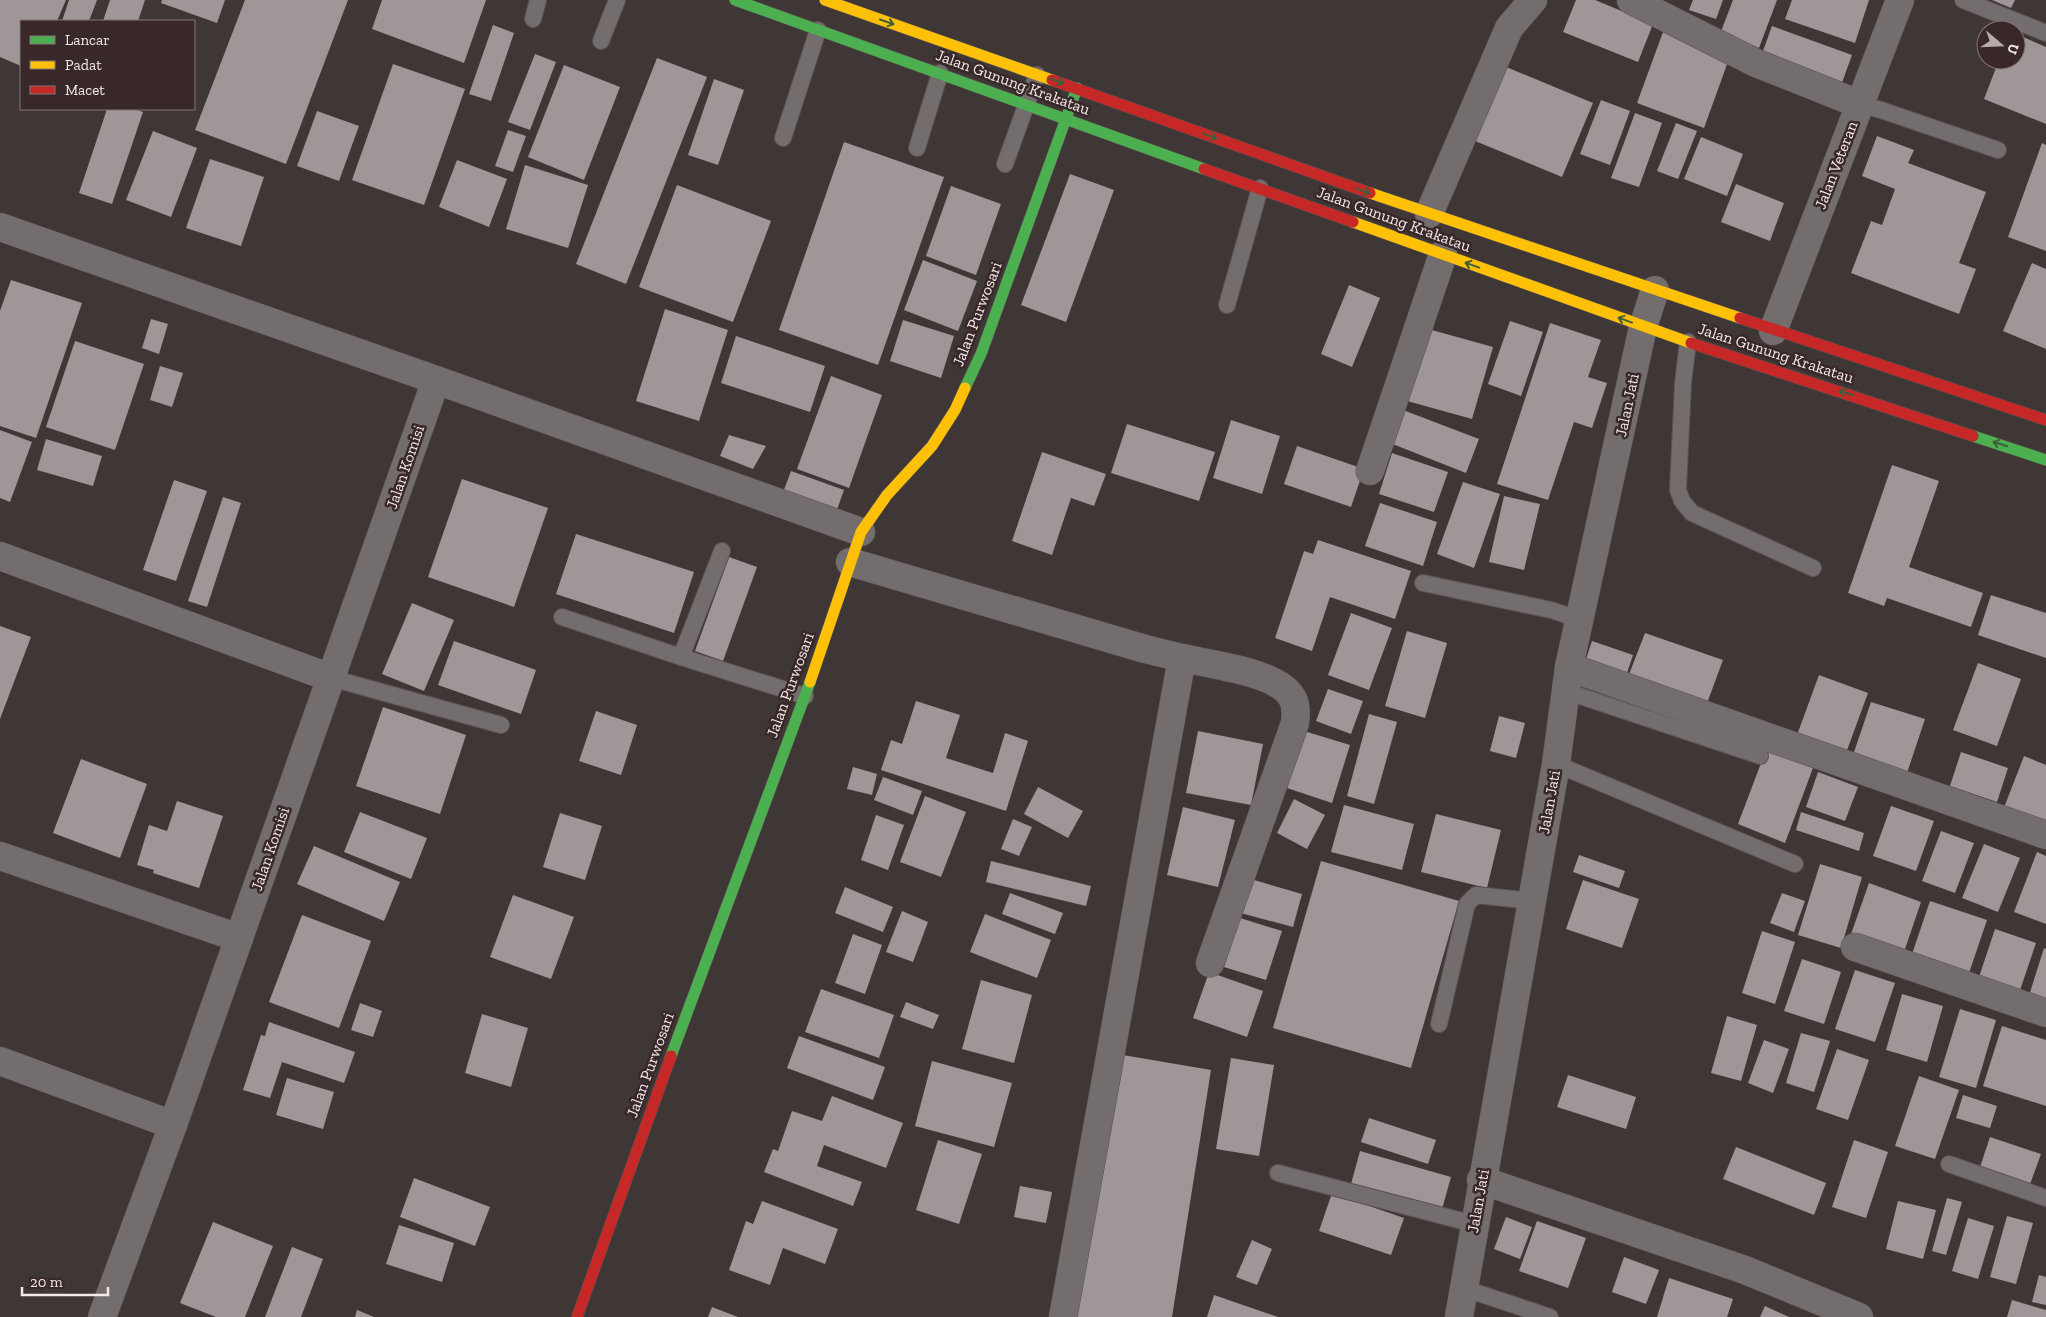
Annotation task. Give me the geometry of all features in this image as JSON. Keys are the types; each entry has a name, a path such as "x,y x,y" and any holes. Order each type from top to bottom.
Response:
{"main road":[{"name":"Jalan Gunung Krakatau","path":"735,0 1643,327 2046,460"},
{"name":"Jalan Gunung Krakatau","path":"825,0 860,6 1037,75 1429,214 1773,331 2046,420"},
{"name":"Jalan Purwosari","path":"577,1317 703,966 805,696 861,532 887,494 932,446 956,410 980,354 1077,88"}],"street":[{"path":"1429,214 1505,35 1533,0"},
{"path":"1631,0 1756,63 1859,104"},
{"name":"Jalan Veteran","path":"1773,331 1900,0"},
{"path":"0,227 861,532"},
{"path":"1370,472 1444,254"},
{"name":"Jalan Jati","path":"1459,1317 1481,1180 1556,764 1567,679 1643,327 1655,290"},
{"name":"Jalan Komisi","path":"102,1317 173,1125 436,380"},
{"path":"0,556 330,678"},
{"path":"850,562 1145,649 1262,676 1281,686 1291,696 1296,710 1295,723 1210,963"},
{"path":"1063,1317 1182,658"},
{"path":"1567,679 2046,835"},
{"path":"0,856 239,938"},
{"path":"1855,947 2046,1013"},
{"path":"0,1060 173,1125"},
{"path":"1481,1180 1745,1270 1859,1317"}],"lane":[{"path":"533,19 538,0"},
{"path":"601,41 617,0"},
{"path":"1963,0 2046,33"},
{"path":"783,138 818,30"},
{"path":"917,148 940,73"},
{"path":"1005,164 1037,75"},
{"path":"1859,104 1998,150"},
{"path":"1227,305 1260,188"},
{"path":"1688,342 1683,383 1678,490 1682,501 1692,513 1814,568"},
{"path":"681,657 722,551"},
{"path":"1423,583 1551,610 1581,620"},
{"path":"562,617 805,696"},
{"path":"330,678 501,725"},
{"path":"1567,679 1760,756"},
{"path":"1556,764 1795,864"},
{"path":"1439,1024 1467,904 1476,895 1532,901"},
{"path":"1949,1164 2046,1198"},
{"path":"1278,1173 1474,1224"},
{"path":"1463,1288 1550,1317"}],"building":[{"path":"0,0 66,0 57,20 20,20 20,66 0,57"},
{"path":"69,0 97,0 89,20 62,20"},
{"path":"110,0 145,0 138,20 103,20"},
{"path":"162,0 225,0 217,23 161,3"},
{"path":"245,0 348,0 286,164 195,130"},
{"path":"382,0 486,0 464,63 372,29"},
{"path":"1576,0 1595,0 1653,24 1638,62 1563,32"},
{"path":"1693,0 1723,0 1716,19 1689,10"},
{"path":"1733,0 1777,0 1759,48 1720,34"},
{"path":"1792,0 1869,0 1855,43 1785,19"},
{"path":"1992,0 2015,0 2011,8"},
{"path":"493,25 514,33 491,101 469,94"},
{"path":"1772,26 1852,55 1839,91 1759,62"},
{"path":"1663,32 1730,56 1704,128 1637,103"},
{"path":"2026,38 2046,47 2046,124 1984,99 1995,70 2026,70"},
{"path":"535,54 556,62 530,130 508,122"},
{"path":"657,58 707,77 626,284 576,264"},
{"path":"393,64 465,89 424,205 352,180"},
{"path":"1499,64 1593,103 1562,177 1468,138"},
{"path":"564,65 620,87 584,180 528,157"},
{"path":"714,79 744,90 718,165 688,155"},
{"path":"1601,100 1630,111 1610,165 1580,154"},
{"path":"107,110 137,110 143,112 112,204 79,193"},
{"path":"317,111 359,126 339,181 297,166"},
{"path":"1635,113 1662,123 1639,187 1611,178"},
{"path":"1676,123 1697,131 1678,179 1657,171"},
{"path":"508,130 526,136 513,172 495,166"},
{"path":"153,131 197,148 171,217 126,200"},
{"path":"1877,136 1914,150 1908,163 1986,192 1959,263 1976,269 1959,314 1851,273 1871,221 1882,225 1895,189 1862,176"},
{"path":"1701,137 1743,154 1727,196 1684,179"},
{"path":"844,142 944,177 878,365 779,330"},
{"path":"2042,143 2046,145 2046,251 2008,237"},
{"path":"210,159 264,177 241,246 186,228"},
{"path":"457,160 507,179 489,227 439,207"},
{"path":"525,165 588,185 568,248 506,229"},
{"path":"1070,174 1114,190 1066,322 1021,305"},
{"path":"1736,184 1784,203 1770,241 1721,222"},
{"path":"677,185 771,221 733,322 639,287"},
{"path":"951,186 1001,204 976,275 926,256"},
{"path":"923,260 977,281 958,331 904,310"},
{"path":"2032,263 2046,269 2046,349 2003,331"},
{"path":"11,280 82,303 36,438 0,426 0,311"},
{"path":"1349,285 1380,298 1352,367 1321,354"},
{"path":"665,309 728,330 699,421 636,401"},
{"path":"151,319 168,324 159,354 142,348"},
{"path":"903,320 954,336 941,378 890,361"},
{"path":"1510,321 1543,332 1521,396 1488,384"},
{"path":"1550,323 1601,340 1588,377 1607,383 1592,428 1574,422 1548,500 1497,484"},
{"path":"1421,327 1493,347 1472,419 1400,399"},
{"path":"736,336 825,366 810,412 721,383"},
{"path":"75,341 144,364 115,450 46,427"},
{"path":"160,366 183,373 172,407 150,400"},
{"path":"831,376 882,395 849,488 797,469"},
{"path":"1403,410 1479,439 1466,473 1390,443"},
{"path":"1231,420 1280,436 1262,494 1213,478"},
{"path":"1127,424 1215,452 1199,501 1111,473"},
{"path":"0,430 32,442 10,502 0,498"},
{"path":"729,435 766,446 753,469 720,456"},
{"path":"46,439 102,456 93,486 37,470"},
{"path":"1297,446 1364,469 1351,507 1284,484"},
{"path":"1042,452 1106,474 1094,506 1071,498 1052,555 1012,541"},
{"path":"1392,453 1448,472 1434,512 1379,494"},
{"path":"1892,465 1939,481 1909,567 1983,593 1971,627 1887,598 1884,606 1848,593"},
{"path":"791,471 844,490 834,518 781,498"},
{"path":"462,479 548,508 514,607 428,577"},
{"path":"174,480 207,491 176,581 143,570"},
{"path":"1463,482 1500,494 1474,568 1437,554"},
{"path":"1504,496 1540,504 1524,570 1489,562"},
{"path":"223,497 241,503 207,607 188,601"},
{"path":"1380,503 1437,522 1423,566 1365,546"},
{"path":"576,534 694,572 674,633 556,594"},
{"path":"1318,540 1411,571 1395,619 1330,597 1312,651 1275,638 1304,551 1313,554"},
{"path":"729,557 757,567 723,661 695,651"},
{"path":"1991,595 2046,613 2046,658 1978,635"},
{"path":"412,603 454,620 424,691 382,674"},
{"path":"1351,613 1392,628 1369,690 1328,675"},
{"path":"0,626 31,637 0,719"},
{"path":"1407,631 1447,643 1425,718 1385,706"},
{"path":"1645,633 1723,660 1706,706 1628,677"},
{"path":"454,641 536,670 521,714 438,685"},
{"path":"1592,641 1633,655 1625,679 1584,665"},
{"path":"1978,663 2021,679 1997,746 1953,730"},
{"path":"1819,675 1868,693 1846,753 1797,735"},
{"path":"1328,689 1363,701 1351,734 1316,721"},
{"path":"916,701 960,715 946,758 993,773 1005,733 1028,741 1006,811 881,770 891,740 902,744"},
{"path":"1871,702 1925,719 1907,773 1853,755"},
{"path":"383,707 466,735 440,814 356,786"},
{"path":"596,711 637,725 621,775 579,761"},
{"path":"1369,714 1397,722 1374,804 1347,796"},
{"path":"1499,716 1525,723 1516,758 1490,751"},
{"path":"1198,731 1263,744 1251,805 1186,793"},
{"path":"1304,731 1350,745 1332,803 1287,788"},
{"path":"1766,750 1813,768 1785,843 1738,824"},
{"path":"1961,752 2008,768 1997,802 1950,786"},
{"path":"2024,756 2046,765 2046,835 2000,818"},
{"path":"81,759 147,784 120,858 53,833"},
{"path":"853,767 877,774 872,795 847,789"},
{"path":"1818,772 1858,787 1845,821 1806,807"},
{"path":"883,777 922,791 913,815 874,800"},
{"path":"1038,787 1083,811 1068,838 1024,814"},
{"path":"925,796 966,812 941,877 900,862"},
{"path":"1294,799 1325,815 1307,849 1277,833"},
{"path":"177,801 223,816 199,888 153,873 154,870 137,865 149,825 167,831"},
{"path":"1344,805 1414,824 1402,870 1331,852"},
{"path":"1891,806 1934,821 1916,871 1873,856"},
{"path":"1183,807 1235,820 1218,887 1167,875"},
{"path":"360,812 427,838 411,879 344,852"},
{"path":"1801,812 1864,833 1859,851 1796,830"},
{"path":"560,813 602,826 585,880 543,867"},
{"path":"1436,814 1501,830 1487,888 1421,872"},
{"path":"876,815 904,825 888,870 861,860"},
{"path":"1013,819 1032,827 1019,856 1001,849"},
{"path":"1941,831 1974,843 1955,893 1922,881"},
{"path":"1984,844 2020,858 1998,912 1962,898"},
{"path":"314,846 400,882 384,921 297,884"},
{"path":"2037,852 2046,856 2046,924 2014,912"},
{"path":"1579,855 1625,871 1619,888 1573,872"},
{"path":"991,861 1091,886 1086,906 986,882"},
{"path":"1321,861 1459,901 1411,1068 1273,1028"},
{"path":"1820,864 1862,877 1841,948 1798,935"},
{"path":"1247,878 1302,894 1293,927 1237,912"},
{"path":"1583,880 1639,899 1622,948 1566,929"},
{"path":"1869,883 1921,902 1903,955 1850,937"},
{"path":"845,887 893,907 883,932 835,913"},
{"path":"1010,893 1063,913 1055,934 1002,914"},
{"path":"1782,893 1805,901 1794,932 1770,923"},
{"path":"513,895 574,917 551,979 490,957"},
{"path":"1930,901 1987,920 1967,979 1910,960"},
{"path":"902,911 928,922 913,962 886,952"},
{"path":"985,914 1051,940 1037,978 970,952"},
{"path":"302,915 371,941 339,1028 269,1002"},
{"path":"1240,918 1282,931 1266,980 1224,967"},
{"path":"1995,929 2036,943 2018,996 1977,983"},
{"path":"1762,931 1795,942 1775,1004 1742,993"},
{"path":"853,934 882,945 865,994 835,983"},
{"path":"2044,948 2046,949 2046,1011 2026,1005"},
{"path":"1802,959 1841,972 1824,1024 1784,1011"},
{"path":"1855,970 1895,983 1875,1042 1835,1029"},
{"path":"1209,972 1263,991 1247,1037 1193,1018"},
{"path":"981,980 1032,995 1014,1063 962,1049"},
{"path":"821,989 894,1015 879,1058 805,1032"},
{"path":"1902,994 1943,1006 1927,1062 1886,1050"},
{"path":"906,1002 939,1015 933,1029 900,1017"},
{"path":"360,1003 382,1011 373,1037 351,1030"},
{"path":"1960,1009 1996,1020 1976,1088 1939,1077"},
{"path":"482,1014 528,1028 511,1087 465,1073"},
{"path":"1727,1016 1757,1025 1741,1081 1711,1073"},
{"path":"269,1022 355,1052 344,1083 282,1062 270,1098 243,1090 261,1035 265,1036"},
{"path":"2002,1026 2046,1040 2046,1106 1983,1086"},
{"path":"1801,1033 1830,1041 1814,1092 1786,1083"},
{"path":"799,1036 885,1067 873,1100 787,1068"},
{"path":"1764,1040 1789,1049 1773,1093 1748,1083"},
{"path":"1837,1049 1869,1060 1848,1120 1816,1109"},
{"path":"1117,1054 1211,1070 1172,1317 1075,1317"},
{"path":"1231,1058 1274,1065 1259,1156 1216,1149"},
{"path":"932,1061 1012,1083 994,1147 915,1126"},
{"path":"1568,1075 1636,1097 1626,1129 1557,1107"},
{"path":"1919,1076 1959,1090 1935,1159 1895,1146"},
{"path":"287,1078 334,1092 323,1129 276,1115"},
{"path":"1963,1095 1997,1106 1990,1128 1956,1118"},
{"path":"832,1096 903,1123 886,1168 824,1145 817,1166 862,1182 853,1206 764,1172 773,1149 778,1151 792,1111 822,1121"},
{"path":"1369,1118 1436,1140 1428,1164 1361,1142"},
{"path":"1990,1137 2041,1154 2029,1187 1979,1170"},
{"path":"938,1140 982,1154 959,1224 916,1210"},
{"path":"1854,1140 1888,1152 1866,1218 1832,1207"},
{"path":"1736,1147 1826,1183 1814,1215 1723,1179"},
{"path":"1360,1151 1451,1177 1442,1209 1351,1184"},
{"path":"414,1178 490,1207 475,1246 400,1217"},
{"path":"1020,1186 1052,1192 1046,1223 1014,1217"},
{"path":"1332,1193 1404,1218 1391,1255 1319,1231"},
{"path":"1947,1198 1962,1202 1946,1255 1932,1251"},
{"path":"762,1201 838,1229 825,1264 783,1248 770,1285 729,1270 746,1221 753,1224"},
{"path":"1898,1201 1936,1210 1923,1259 1886,1249"},
{"path":"2007,1216 2033,1223 2016,1284 1990,1277"},
{"path":"1506,1217 1532,1227 1520,1259 1494,1249"},
{"path":"1968,1218 1994,1226 1978,1279 1952,1271"},
{"path":"1537,1221 1586,1238 1568,1288 1519,1271"},
{"path":"213,1222 273,1246 245,1317 216,1317 180,1303"},
{"path":"399,1225 454,1243 442,1282 386,1264"},
{"path":"1252,1240 1272,1249 1257,1285 1236,1277"},
{"path":"292,1247 323,1259 301,1317 265,1317"},
{"path":"1624,1257 1659,1270 1646,1304 1612,1292"},
{"path":"2039,1275 2046,1277 2046,1305 2032,1302"},
{"path":"1669,1278 1733,1299 1727,1317 1657,1317"},
{"path":"1214,1295 1278,1317 1207,1317"},
{"path":"2012,1300 2046,1310 2046,1317 2007,1317"},
{"path":"1765,1306 1789,1317 1760,1317"},
{"path":"712,1307 738,1317 708,1317"},
{"path":"357,1310 374,1317 355,1317"}],"traffic: fast":[{"path":"735,0 1204,169"},
{"path":"965,388 981,354 1077,88"},
{"path":"1973,436 2046,460"},
{"path":"671,1056 810,682"}],"traffic: slow":[{"path":"825,0 1052,80"},
{"path":"1370,193 1740,318"},
{"path":"1353,222 1691,343"},
{"path":"810,682 861,532 887,495 932,446 955,410 965,388"}],"traffic: jam":[{"path":"1052,80 1370,193"},
{"path":"1204,169 1353,222"},
{"path":"1740,318 2046,420"},
{"path":"1691,343 1973,436"},
{"path":"577,1317 671,1056"}]}
